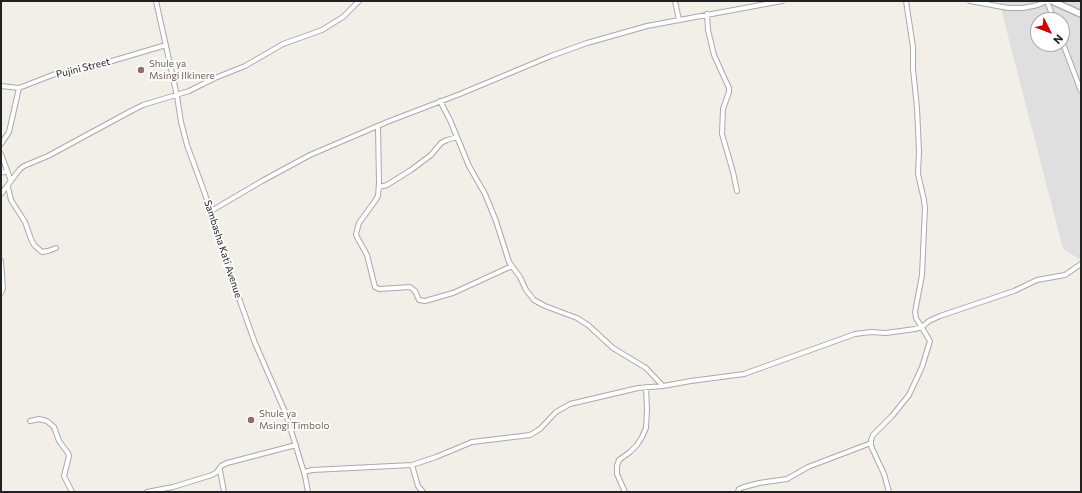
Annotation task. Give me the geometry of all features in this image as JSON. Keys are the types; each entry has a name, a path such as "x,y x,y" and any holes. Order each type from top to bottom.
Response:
{"street":[{"name":"Sambasha Kati Avenue","path":"156,1 178,96 184,135 211,212 222,251 255,343 282,403 304,472 308,492"},
{"path":"1,194 24,166 48,156 131,110 143,105 178,96 245,66 283,44 322,30 343,17 359,1"},
{"path":"675,1 679,20"},
{"path":"211,212 262,181 310,155 586,43 647,26 782,1"},
{"path":"889,492 884,474 871,443 873,435 903,403 916,383 930,345 930,339 916,318 915,312 922,275 925,208 918,174 917,108 913,69 913,52 906,1"},
{"path":"970,1 1008,8 1023,8 1045,2 1050,12"},
{"path":"1052,1 1081,14"},
{"path":"707,14 708,30 714,55 729,88 723,109 722,134 737,192"},
{"name":"Pujini Street","path":"1,86 19,88 55,74 85,69 166,45"},
{"path":"1066,52 1081,91"},
{"path":"1,144 9,132 19,88"},
{"path":"440,101 469,166 485,194 512,266 520,276 526,290 534,300 545,306 577,318 588,325 613,348 646,368 663,386"},
{"path":"378,127 379,187 375,201 359,223 356,234 366,255 375,287 377,289 410,287 415,291 419,300 425,301 457,291 512,266"},
{"path":"379,187 387,185 411,170 431,155 441,143 457,137"},
{"path":"1,154 12,181"},
{"path":"1,173 7,171"},
{"path":"8,187 11,200 25,222 34,245 42,252 56,248"},
{"path":"1,261 3,289 1,293"},
{"path":"304,472 312,470 412,465 472,442 530,435 540,429 556,412 565,406 646,387 663,386 744,374 855,334 908,331 922,327 940,316 1014,291 1037,280 1065,275 1081,264"},
{"path":"630,492 624,490 617,474 617,466 619,460 637,445 646,428 646,387"},
{"path":"30,421 39,419 47,421 54,427 60,441 68,453 64,476 72,492"},
{"path":"738,492 739,489 759,483 787,479 808,467 871,443"},
{"path":"147,492 173,487 212,475 220,470 221,466 227,463 296,445"},
{"path":"412,465 418,486 423,492"},
{"path":"220,470 224,492"}],"shaded area":[{"path":"999,1 1081,1 1081,260 1063,249"}],"place":[{"name":"Shule ya Msingi Ilkinere","path":"141,70"},
{"name":"Shule ya Msingi Timbolo","path":"251,420"}]}
